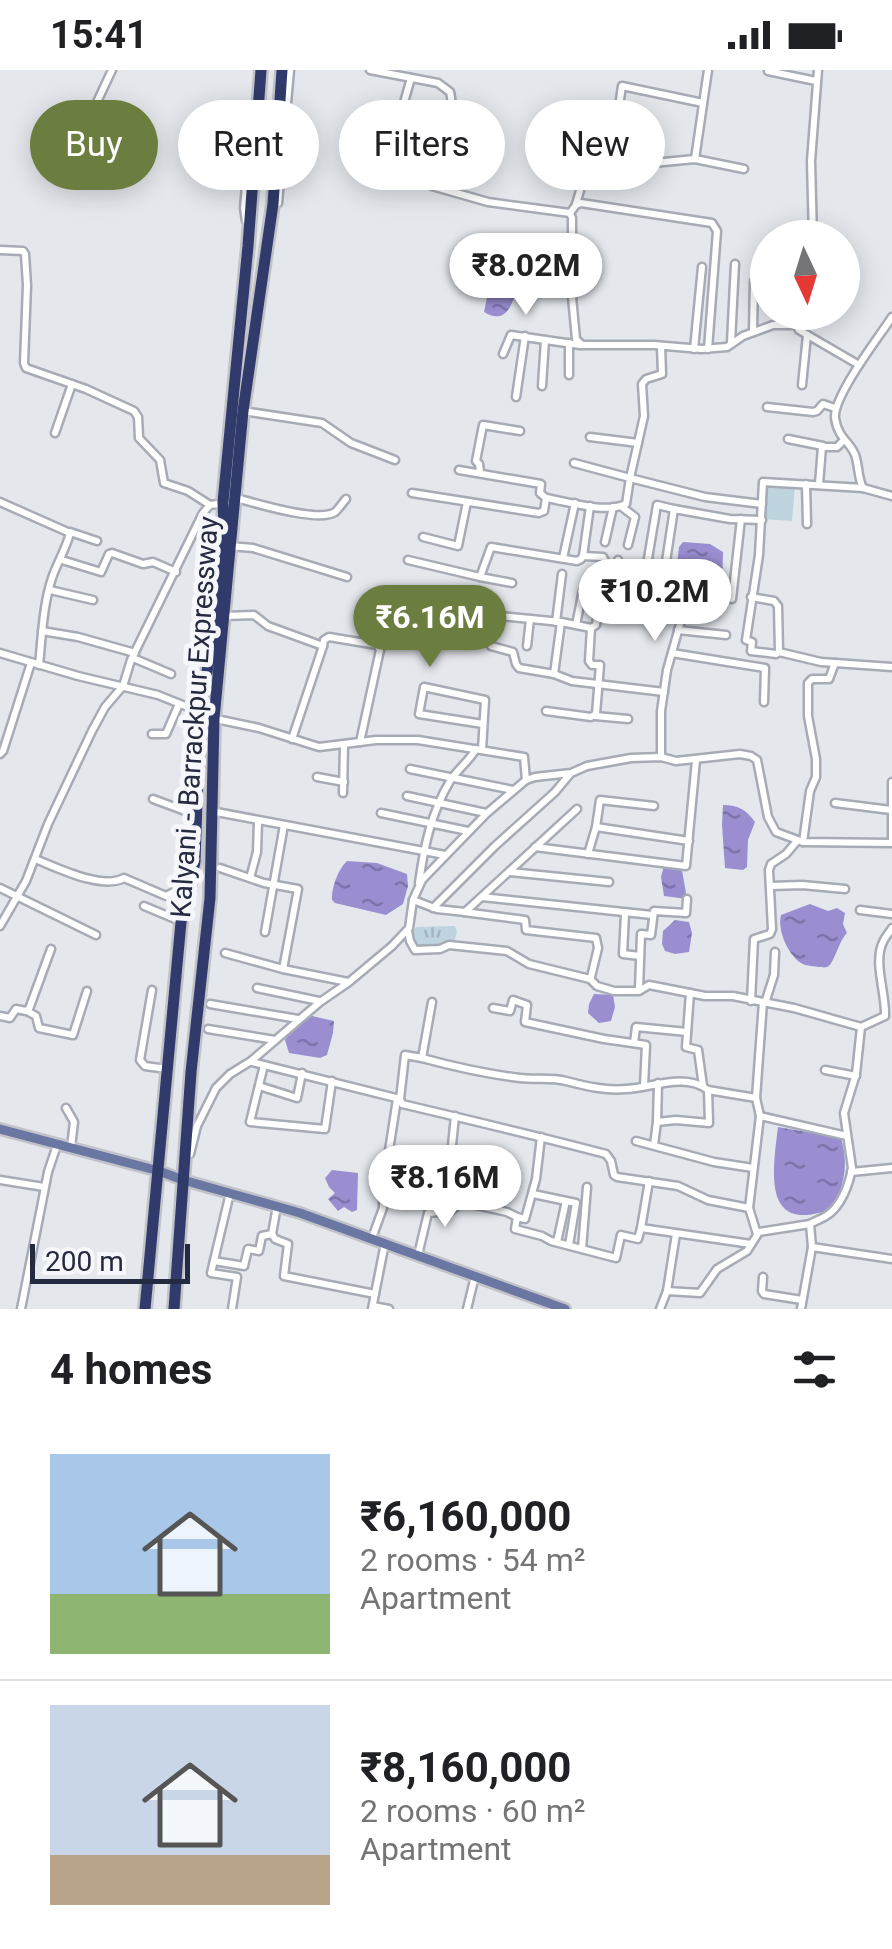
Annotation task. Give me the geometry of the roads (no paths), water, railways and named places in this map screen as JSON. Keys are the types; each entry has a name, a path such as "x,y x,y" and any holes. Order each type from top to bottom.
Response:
{"highway":[{"path":"145,1309 180,922 196,862 200,712 222,543 249,232 258,70"},
{"name":"Kalyani - Barrackpur Expressway","path":"174,1309 191,1072 210,898 214,719 230,546 225,502 274,204 282,70"}],"main road":[{"path":"0,1129 277,1206 565,1309"}],"street":[{"path":"98,100 112,70"},
{"path":"270,228 279,198 290,70"},
{"path":"370,70 438,83 452,96 448,122 425,174 432,186 488,202 570,213"},
{"path":"695,159 708,70"},
{"path":"813,220 811,162 818,70"},
{"path":"768,71 816,81"},
{"path":"405,100 411,78"},
{"path":"620,100 622,86 702,102"},
{"path":"665,163 695,159 744,169"},
{"path":"570,213 579,190"},
{"path":"576,205 620,207 712,222 717,231 708,348"},
{"path":"570,213 572,297 576,339 582,346"},
{"path":"0,250 23,251 26,256 24,366 134,411 139,438 160,460 164,483 225,502 327,515 346,500"},
{"path":"732,344 735,264"},
{"path":"694,349 702,267"},
{"path":"862,488 855,452 843,441 835,408 892,317"},
{"path":"503,354 510,335 582,346 694,349 727,347 758,330"},
{"path":"799,330 859,366"},
{"path":"883,330 892,334"},
{"path":"802,385 807,335"},
{"path":"516,397 525,336"},
{"path":"542,386 545,340"},
{"path":"569,343 569,374"},
{"path":"458,470 541,484 540,493 546,498 590,506 626,504 644,416 642,384 662,374 662,346"},
{"path":"56,433 72,384"},
{"path":"767,407 813,412 823,404 835,408"},
{"path":"243,410 322,424 350,444 395,460"},
{"path":"480,472 476,461 482,425 520,431"},
{"path":"590,438 638,442"},
{"path":"788,440 837,447 843,441"},
{"path":"819,484 823,446"},
{"path":"574,463 705,497 762,504"},
{"path":"892,496 862,488 763,482 756,584 746,640 752,642 751,651 892,667"},
{"path":"806,484 807,524"},
{"path":"412,493 539,513 544,510 546,498"},
{"path":"0,502 97,541"},
{"path":"0,926 18,895 92,731 123,686 203,513 225,502"},
{"path":"423,537 458,546 466,502"},
{"path":"563,558 575,502"},
{"path":"480,577 491,547 582,559 590,506"},
{"path":"661,758 661,711 682,617 640,612 656,506 762,520"},
{"path":"605,542 617,507"},
{"path":"617,507 635,517 628,545"},
{"path":"658,614 674,509"},
{"path":"732,599 741,519"},
{"path":"0,754 35,664 53,576 62,560 68,531"},
{"path":"230,546 252,548 348,577"},
{"path":"62,560 101,572 112,553 144,564 153,562 176,572"},
{"path":"583,556 603,557 605,561 596,624 591,628 589,662 600,665 594,716"},
{"path":"408,560 512,584"},
{"path":"602,581 614,582 618,560"},
{"path":"554,674 562,574"},
{"path":"50,590 93,600"},
{"path":"576,625 583,590"},
{"path":"751,597 774,601 778,606 778,652"},
{"path":"292,739 324,640 329,636 383,644 386,631 399,612"},
{"path":"490,614 591,628"},
{"path":"223,616 254,615 268,626 323,646"},
{"path":"527,646 530,619"},
{"path":"678,630 726,635"},
{"path":"42,631 78,637 134,656 171,674"},
{"path":"360,742 380,650 377,645"},
{"path":"491,646 513,652 519,668 572,681 664,692"},
{"path":"751,666 754,651"},
{"path":"672,652 765,668 764,702"},
{"path":"0,653 158,696 214,719 320,747 418,740 524,757 526,780"},
{"path":"751,1001 754,939 772,930 771,864 800,842 816,776 808,683 812,679 831,678 835,663"},
{"path":"483,724 419,714 424,687 486,700 483,724 479,749 453,776 430,824 408,930 415,950 448,945 507,951 529,964 590,979 597,986 614,991 639,991 649,985 690,994 733,996 861,1027 888,1015 878,961 892,928"},
{"path":"152,734 166,734 179,704"},
{"path":"546,711 628,720"},
{"path":"343,794 344,745"},
{"path":"419,884 487,813 535,777 571,773 631,758 676,761 740,754 755,758 758,764 772,827 800,842 892,842 892,782"},
{"path":"535,848 686,866 696,760"},
{"path":"410,769 514,790"},
{"path":"433,908 571,773"},
{"path":"317,777 344,782"},
{"path":"407,796 487,813"},
{"path":"153,799 196,815"},
{"path":"588,854 600,800 654,806"},
{"path":"835,804 891,810"},
{"path":"464,912 577,809"},
{"path":"211,812 446,855"},
{"path":"381,813 469,832"},
{"path":"250,878 257,852 258,821"},
{"path":"265,932 284,825"},
{"path":"596,827 690,841"},
{"path":"34,858 110,884 124,878 166,896 191,883"},
{"path":"220,868 298,889 284,969"},
{"path":"509,872 609,882"},
{"path":"771,886 845,889"},
{"path":"0,888 96,936"},
{"path":"481,897 652,915"},
{"path":"639,991 642,934 651,935 654,911 686,913 688,899"},
{"path":"413,900 433,908 525,920 526,930 596,938 597,956 590,979"},
{"path":"144,906 180,922"},
{"path":"860,910 892,914"},
{"path":"626,914 623,954 640,956"},
{"path":"183,1180 197,1126 216,1088 350,982 408,930"},
{"path":"27,1011 51,949"},
{"path":"757,1234 749,1208 760,1116 756,1098 764,1002 774,975 775,952"},
{"path":"225,953 350,982"},
{"path":"256,988 320,1002"},
{"path":"0,1016 10,1018 16,1009 27,1011 37,1018 39,1028 74,1036 86,990"},
{"path":"152,990 140,1060 145,1066 168,1069"},
{"path":"657,1122 709,1124 698,1050 686,1047 690,994"},
{"path":"494,1008 510,1011 513,1000 527,1005 525,1022 646,1044 644,1086"},
{"path":"422,1058 432,1002"},
{"path":"210,1004 300,1020"},
{"path":"667,1292 700,1294 717,1269 741,1255 759,1232 810,1224 834,1208 852,1172 844,1113 856,1076 861,1027"},
{"path":"634,1043 636,1028 687,1032"},
{"path":"208,1029 276,1040"},
{"path":"388,1157 405,1055 468,1070 581,1086 622,1090 658,1082 756,1098"},
{"path":"251,1061 398,1099 402,1104 606,1154 618,1178 678,1186 708,1200 749,1208"},
{"path":"264,1066 250,1122 324,1129 332,1082"},
{"path":"826,1070 856,1076"},
{"path":"259,1086 297,1098 302,1073"},
{"path":"654,1146 658,1082"},
{"path":"66,1108 74,1122 71,1146"},
{"path":"418,1255 428,1213 450,1211 462,1202 466,1157 450,1155 455,1116"},
{"path":"760,1116 848,1136"},
{"path":"462,1202 525,1220 541,1137"},
{"path":"636,1141 753,1168"},
{"path":"21,1309 44,1187 58,1143"},
{"path":"852,1172 892,1168"},
{"path":"372,1238 383,1208 383,1174"},
{"path":"0,1180 44,1187"},
{"path":"517,1217 514,1229 616,1258 621,1235 638,1239 649,1181"},
{"path":"582,1249 588,1188"},
{"path":"230,1193 211,1273 237,1277 232,1309"},
{"path":"533,1194 576,1203 569,1245"},
{"path":"557,1242 566,1201"},
{"path":"277,1206 272,1234 288,1244 284,1276 376,1294"},
{"path":"763,1277 764,1294 802,1304 812,1246 810,1224"},
{"path":"641,1228 752,1244"},
{"path":"214,1262 244,1266 248,1249 259,1250 262,1236 272,1234"},
{"path":"660,1309 667,1292 676,1234"},
{"path":"385,1243 373,1308 389,1309"},
{"path":"812,1246 892,1259"},
{"path":"467,1309 475,1276"}],"water":[{"path":"489,288 516,292 509,309 496,316 484,312"},
{"path":"683,542 710,544 723,552 717,617 685,616 672,610 679,547"},
{"path":"723,805 742,809 755,822 748,840 747,867 743,870 725,868"},
{"path":"347,861 377,863 407,874 403,904 386,915 335,903 334,885"},
{"path":"664,866 682,870 687,899 664,896"},
{"path":"810,904 845,913 843,924 847,933 826,967 798,960 782,935 781,915"},
{"path":"675,920 689,922 689,952 665,951 663,931"},
{"path":"594,994 613,995 611,1021 599,1023 588,1013"},
{"path":"312,1016 334,1021 327,1055 320,1058 289,1053 285,1040"},
{"path":"778,1127 841,1138 844,1174 834,1208 811,1215 794,1214 783,1207 774,1181"},
{"path":"332,1170 358,1173 357,1210 352,1212 344,1207 338,1211 328,1199 335,1193 325,1178"}]}
